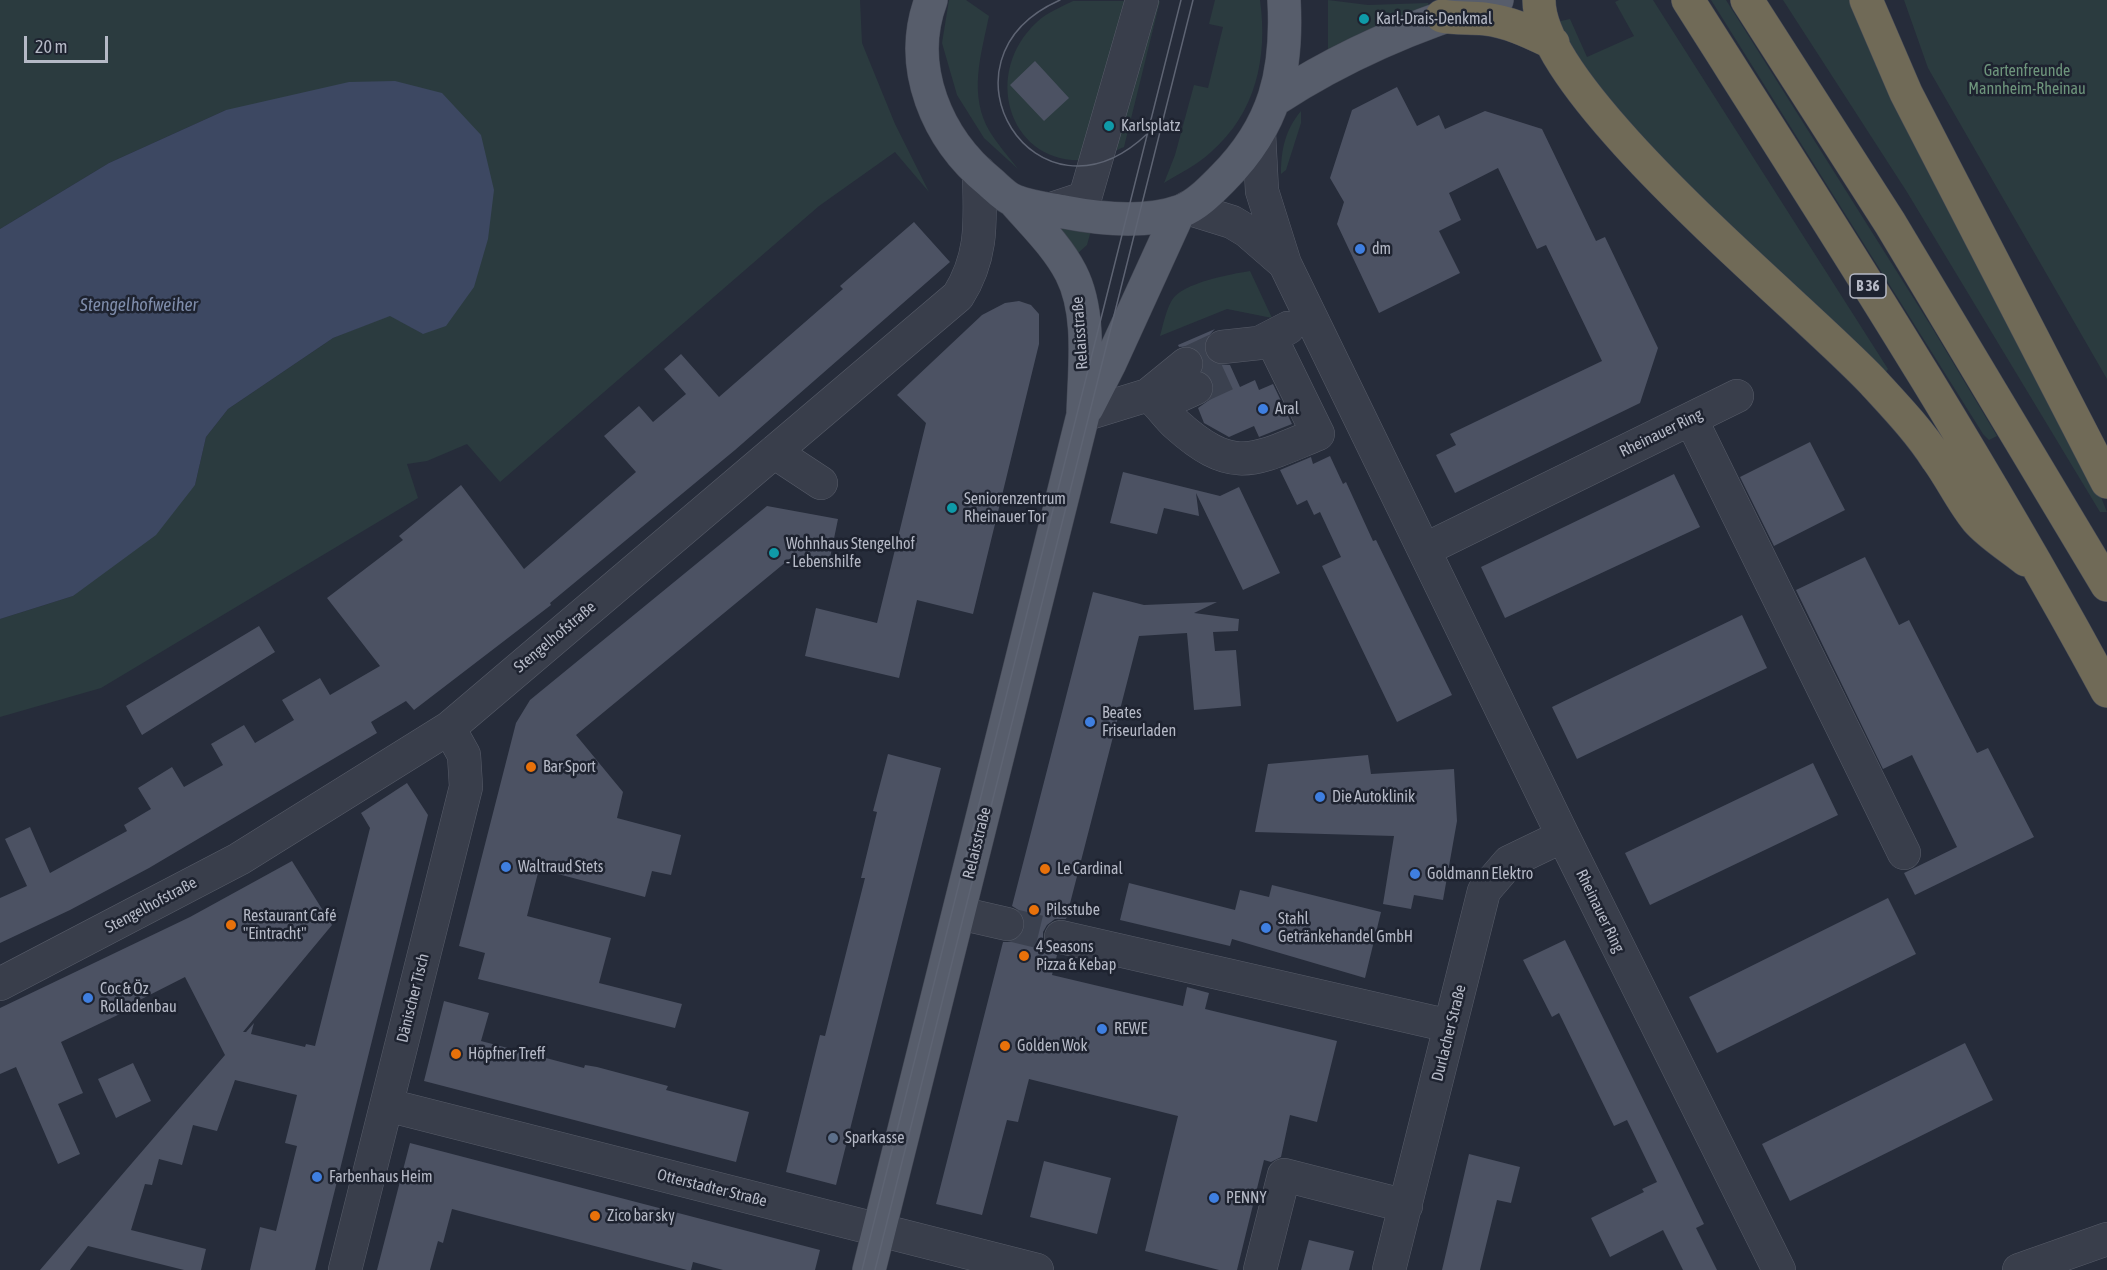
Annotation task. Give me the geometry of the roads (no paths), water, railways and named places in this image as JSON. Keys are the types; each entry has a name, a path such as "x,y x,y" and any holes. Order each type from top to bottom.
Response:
{"highway":[{"path":"1539,0 1539,8 1553,43 1603,118 1662,180 1870,379 1936,456 1977,520 2043,575"},
{"name":"B 36","path":"1688,0 1923,374 2043,575 2107,690"},
{"path":"1747,0 1896,233 2107,585"},
{"path":"1866,0 1906,93 2107,482"},
{"path":"1442,16 1458,20 1482,18 1506,22 1553,43"}],"main road":[{"path":"931,0 921,58 930,101 948,136 979,172 1014,201 1081,215 1126,218 1183,210 1226,174 1259,133 1276,99 1283,64 1284,0"},
{"path":"1276,99 1311,76 1358,51 1442,16 1497,0"},
{"name":"Relaisstraße","path":"869,1270 1083,415 1084,353 1080,296 1072,275 1060,254 1014,201"},
{"name":"Relaisstraße","path":"1083,415 1183,210"}],"street":[{"path":"1052,209 1085,198 1142,0"},
{"name":"Rheinauer Ring","path":"1259,133 1262,191 1285,264 1563,836 1779,1270"},
{"name":"Stengelhofstraße","path":"0,984 239,859 449,728 958,296 972,275 978,250 979,172"},
{"name":"Rheinauer Ring","path":"1183,210 1232,222 1247,231 1285,264"},
{"path":"1228,359 1265,341 1309,315"},
{"path":"1155,400 1173,422 1197,444 1220,456 1256,459 1318,434 1304,404 1265,341"},
{"path":"1083,415 1155,400 1191,376"},
{"path":"1304,404 1344,385"},
{"name":"Rheinauer Ring","path":"1424,550 1737,396"},
{"path":"1691,419 1904,853"},
{"path":"774,452 821,483"},
{"name":"Dänischer Tisch","path":"345,1270 466,787 464,755 449,728"},
{"name":"Durlacher Straße","path":"1389,1270 1484,891 1509,862 1563,836"},
{"path":"959,913 1007,924"},
{"path":"1061,937 1450,1026"},
{"name":"Otterstadter Straße","path":"387,1105 1037,1270"},
{"path":"1260,1270 1284,1175 1406,1206"},
{"path":"2019,1270 2107,1239"}],"water":[{"name":"Stengelhofweiher","path":"395,81 442,93 481,135 494,190 488,239 474,287 446,326 423,334 390,316 333,338 228,409 206,437 195,485 156,535 73,596 0,619 0,229 109,163 226,110 349,82"}],"tunnel":[{"path":"1186,364 1222,347"},
{"path":"1196,388 1233,371"},
{"path":"1007,924 1061,937"}],"tram line":[{"path":"1060,0 1020,27 1001,61 999,96 1012,128 1036,153 1068,165 1106,161 1147,134"},
{"path":"862,1270 1181,0"},
{"path":"875,1270 1193,0"}],"place":[{"name":"Karl-Drais-Denkmal","path":"1364,19"},
{"name":"Karlsplatz","path":"1109,126"},
{"name":"dm","path":"1360,249"},
{"name":"Aral","path":"1263,409"},
{"name":"Seniorenzentrum Rheinauer Tor","path":"952,508"},
{"name":"Wohnhaus Stengelhof - Lebenshilfe","path":"774,553"},
{"name":"Beates Friseurladen","path":"1090,722"},
{"name":"Bar Sport","path":"531,767"},
{"name":"Die Autoklinik","path":"1320,797"},
{"name":"Waltraud Stets","path":"506,867"},
{"name":"Le Cardinal","path":"1045,869"},
{"name":"Goldmann Elektro","path":"1415,874"},
{"name":"Pilsstube","path":"1034,910"},
{"name":"Restaurant Café \"Eintracht\"","path":"231,925"},
{"name":"Stahl Getränkehandel GmbH","path":"1266,928"},
{"name":"4 Seasons Pizza & Kebap","path":"1024,956"},
{"name":"Coc & Öz Rolladenbau","path":"88,998"},
{"name":"REWE","path":"1102,1029"},
{"name":"Golden Wok","path":"1005,1046"},
{"name":"Höpfner Treff","path":"456,1054"},
{"name":"Sparkasse","path":"833,1138"},
{"name":"Farbenhaus Heim","path":"317,1177"},
{"name":"PENNY","path":"1214,1198"},
{"name":"Zico bar sky","path":"595,1216"}],"park label":[{"name":"Gartenfreunde Mannheim-Rheinau","path":"2027,80"}]}
